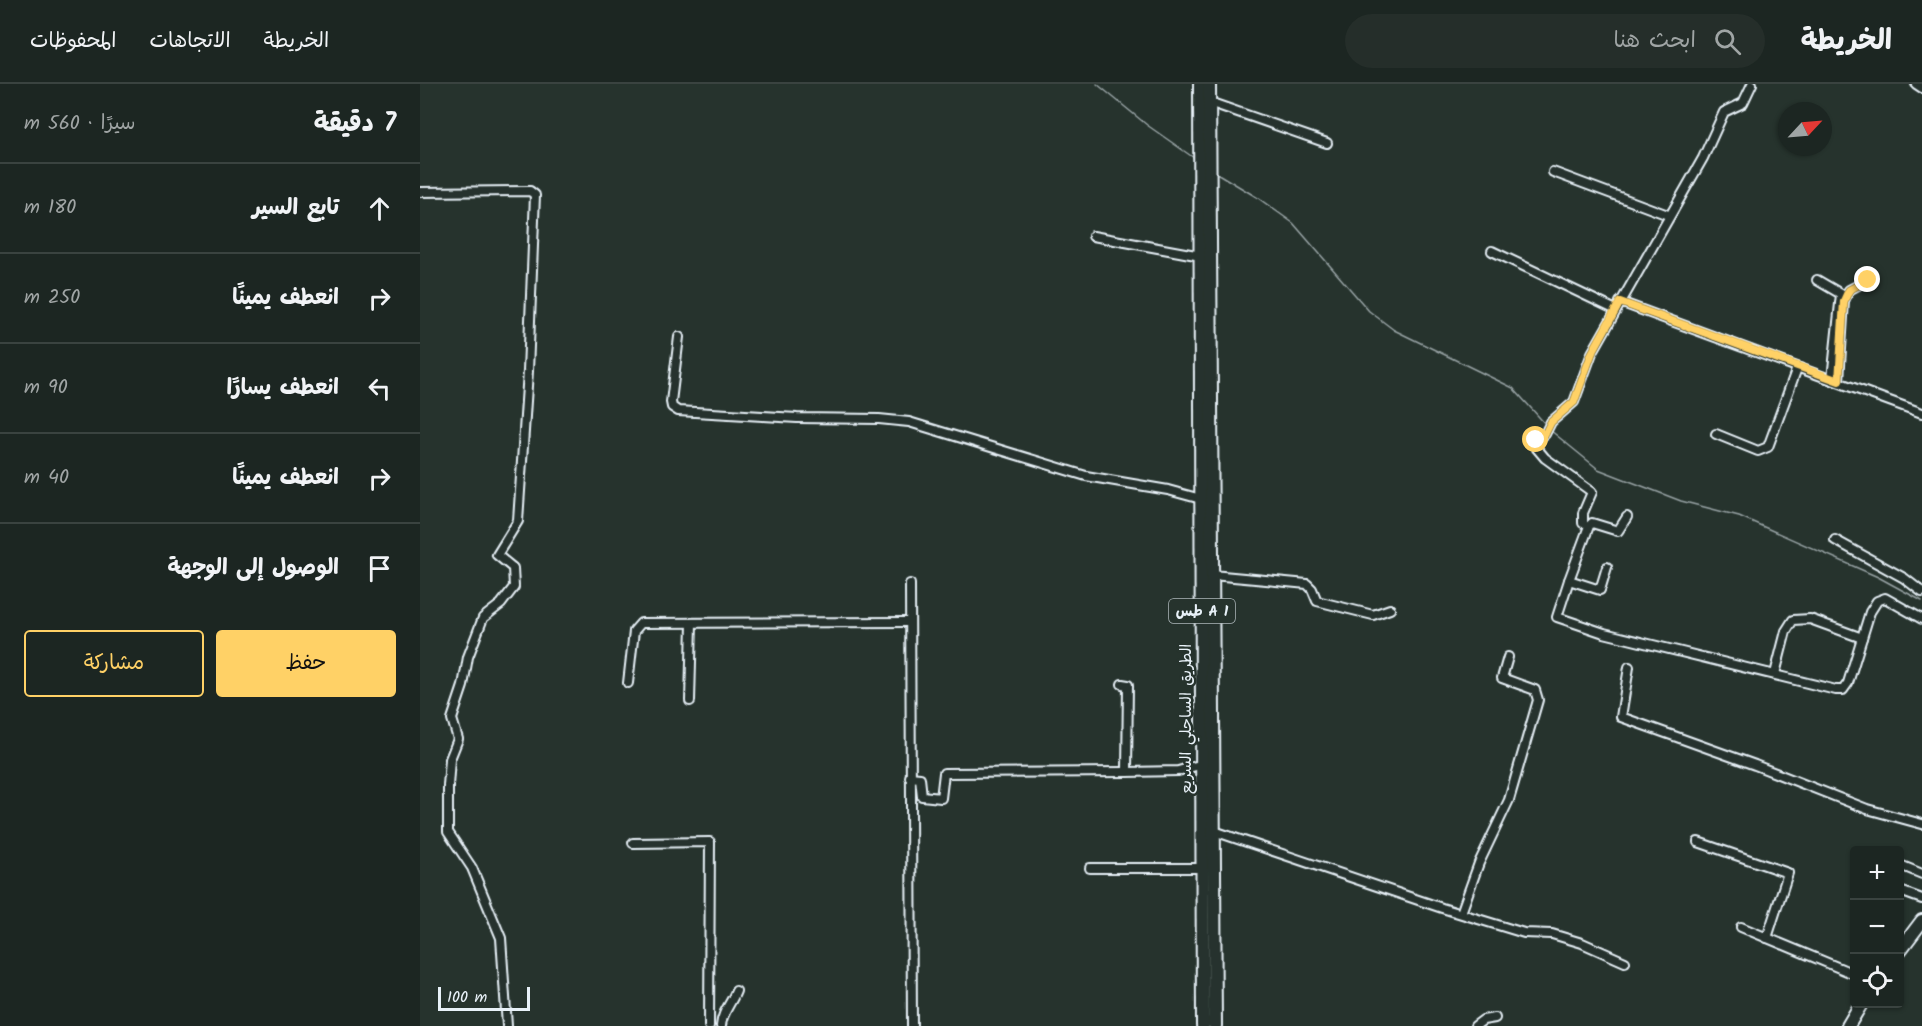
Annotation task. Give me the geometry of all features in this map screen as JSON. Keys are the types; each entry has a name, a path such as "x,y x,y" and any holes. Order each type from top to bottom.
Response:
{"main road":[{"path":"1200,84 1205,155 1205,196"},
{"path":"1205,155 1209,84"},
{"name":"الطريق الساحلي السريع","path":"1203,1026 1201,256 1205,196"},
{"name":"الطريق الساحلي السريع","path":"1205,196 1212,575 1215,1026"},
{"path":"1904,944 1922,921"},
{"path":"1848,1026 1859,1008"}],"street":[{"path":"1582,522 1592,492 1545,458 1534,445 1545,434 1551,422 1574,402 1592,353 1668,215 1703,158 1724,112 1743,103 1752,84"},
{"path":"1916,84 1922,88"},
{"path":"1209,102 1327,143"},
{"path":"1553,172 1668,215"},
{"path":"420,192 530,191 536,195 518,521 497,555 513,568 514,587 501,604 483,618 468,657 463,686 452,719 458,739 450,759 448,786 448,832 472,868 501,938 507,1026"},
{"path":"1093,236 1201,256"},
{"path":"1492,251 1616,310"},
{"path":"1817,280 1841,294 1835,380"},
{"path":"1835,380 1844,301 1849,290 1868,280"},
{"path":"1620,302 1922,413"},
{"path":"679,337 671,402 678,411 797,418 879,418 909,422 1086,476 1168,490 1201,499"},
{"path":"1716,434 1758,451 1768,447 1797,368"},
{"path":"1627,517 1618,531 1592,523 1589,526 1557,617 1661,648 1775,674 1824,688 1843,690 1848,683 1870,612 1877,601 1885,598 1922,619"},
{"path":"1835,540 1904,579 1922,592"},
{"path":"1569,580 1600,590 1607,567"},
{"path":"1212,575 1306,584 1312,589 1317,601 1373,615 1390,609"},
{"path":"910,584 912,1026"},
{"path":"1775,674 1786,631 1793,620 1810,619 1862,638"},
{"path":"628,683 636,627 644,622 910,622"},
{"path":"690,701 692,622"},
{"path":"1461,913 1479,863 1509,800 1538,700 1535,690 1502,678 1508,657"},
{"path":"1629,667 1621,717 1755,765 1867,809 1922,824"},
{"path":"1122,684 1128,685 1127,772"},
{"path":"910,777 920,778 922,796 941,798 944,773 1178,771 1203,764"},
{"path":"1214,831 1326,871 1524,933 1552,934 1582,943 1625,962"},
{"path":"633,843 710,842 709,1026"},
{"path":"1698,842 1788,873 1767,938"},
{"path":"1904,867 1922,874"},
{"path":"1090,868 1201,868"},
{"path":"1904,893 1922,899"},
{"path":"1741,927 1850,972"},
{"path":"721,1026 723,1014 731,1004 736,991"},
{"path":"1475,1026 1483,1020 1495,1018"}],"waterway":[{"path":"1097,84 1147,125 1194,158"},
{"path":"1215,172 1293,223 1369,311 1394,330 1513,388 1547,426"},
{"path":"1550,430 1598,469 1681,501 1739,516 1878,577 1922,601"}],"route":[{"path":"1536,440 1543,437 1556,417 1571,407 1592,353 1620,302 1797,368 1839,381 1840,345 1846,293 1868,280"}]}
